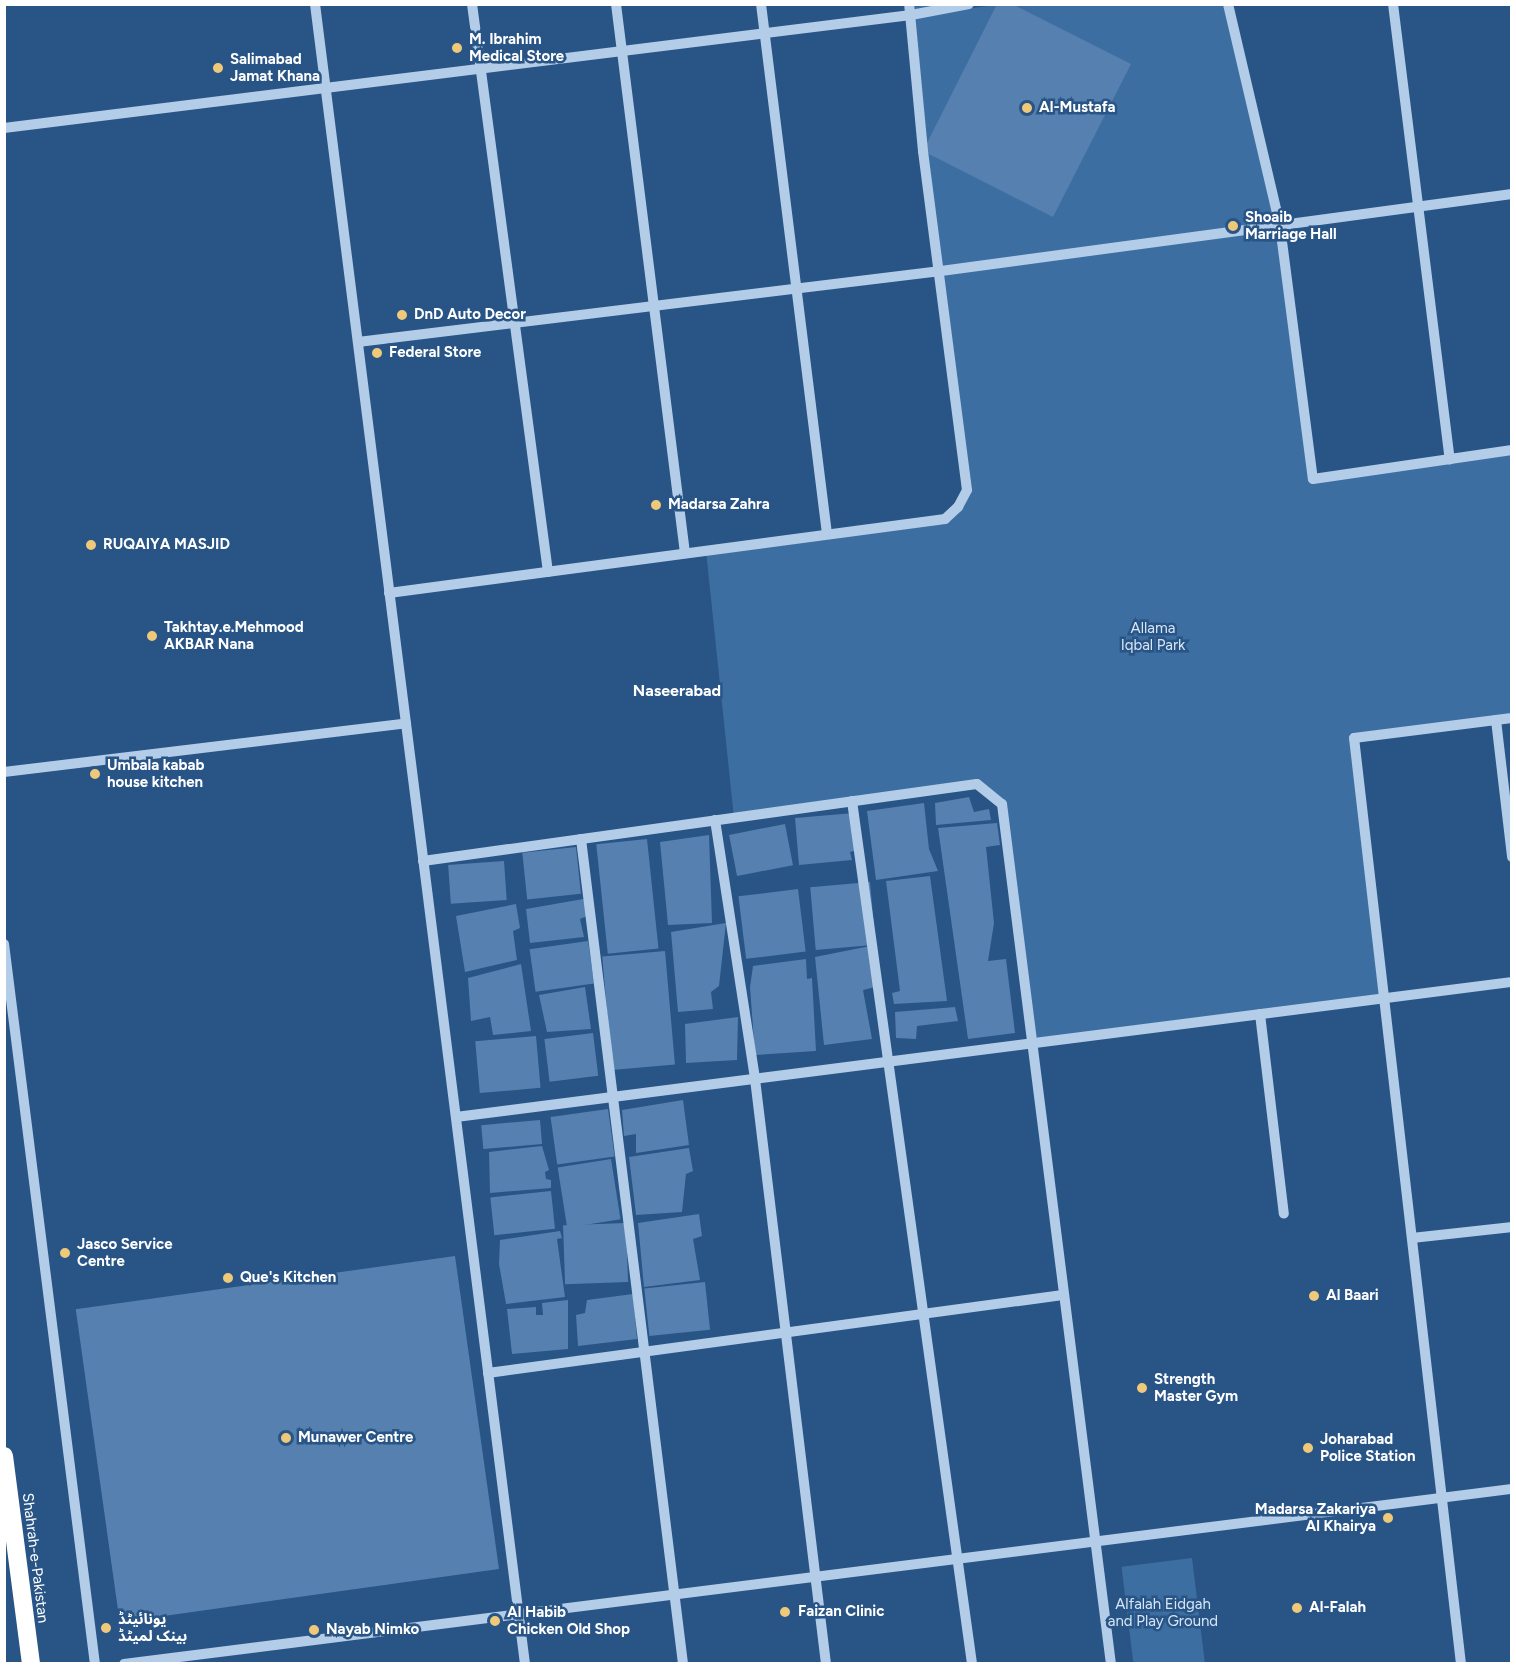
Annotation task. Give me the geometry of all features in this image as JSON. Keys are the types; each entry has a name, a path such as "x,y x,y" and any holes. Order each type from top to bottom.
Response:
{"highway":[{"name":"Shahrah-e-Pakistan","path":"4,1456 31,1664"}],"street":[{"path":"315,4 525,1664"},
{"path":"472,4 548,572"},
{"path":"616,4 685,554"},
{"path":"761,4 827,534"},
{"path":"4,128 765,34 910,10 969,4"},
{"path":"1228,4 1280,226 1313,479 1512,450"},
{"path":"1393,4 1450,459"},
{"path":"389,593 945,519 958,507 967,490 941,271 923,151 910,10"},
{"path":"358,342 941,271 1512,195"},
{"path":"1461,1664 1354,738 1512,718"},
{"path":"1496,720 1512,857"},
{"path":"4,772 406,723"},
{"path":"423,861 977,784 1002,804 1111,1664"},
{"path":"852,801 972,1664"},
{"path":"715,820 756,1078 826,1664"},
{"path":"581,839 683,1664"},
{"path":"4,944 95,1664"},
{"path":"456,1117 1512,982"},
{"path":"1260,1014 1284,1214"},
{"path":"1412,1238 1512,1227"},
{"path":"488,1373 1063,1295"},
{"path":"124,1664 1512,1489"}],"green space":[{"name":"Allama Iqbal Park","path":"1004,4 1228,5 1280,226 1313,479 1511,450 1511,718 1354,738 1384,998 1031,1043 1002,804 977,784 734,818 706,551 945,519 967,490 909,5 969,5 924,14"},
{"name":"Alfalah Eidgah and Play Ground","path":"1192,1558 1205,1663 1133,1664 1122,1567"}],"building":[{"name":"Al-Mustafa","path":"997,4 1012,4 1131,64 1053,217 923,151"},
{"path":"969,797 974,812 989,809 991,820 936,825 935,803"},
{"path":"924,803 929,849 938,871 876,880 867,811"},
{"path":"854,813 858,850 850,852 852,860 799,865 795,818"},
{"path":"997,823 1000,845 986,847 994,923 988,961 1006,959 1015,1033 968,1039 938,828"},
{"path":"785,824 793,865 737,876 729,835"},
{"path":"709,835 712,923 668,925 660,842"},
{"path":"647,839 658,948 608,954 596,844"},
{"path":"576,847 581,894 527,899 522,853"},
{"path":"504,861 507,900 451,904 448,865"},
{"path":"930,876 947,1001 894,1004 892,993 900,991 886,881"},
{"path":"870,882 875,945 816,950 810,887"},
{"path":"798,889 806,952 746,959 738,896"},
{"path":"589,898 592,914 580,919 584,937 530,943 526,909"},
{"path":"516,904 520,928 513,931 517,960 465,972 456,916"},
{"path":"726,923 719,986 711,992 713,1009 678,1012 671,932"},
{"path":"588,941 594,984 536,992 530,949"},
{"path":"875,945 875,987 863,990 872,1039 824,1045 815,957"},
{"path":"665,951 675,1065 612,1070 602,956"},
{"path":"806,959 807,979 812,978 816,1051 755,1055 750,987 753,966"},
{"path":"521,964 531,1031 493,1035 490,1017 471,1021 468,978"},
{"path":"585,987 591,1029 547,1032 539,995"},
{"path":"955,1007 958,1021 917,1026 916,1039 896,1038 895,1012"},
{"path":"738,1017 737,1060 686,1063 685,1024"},
{"path":"593,1033 598,1076 550,1082 544,1039"},
{"path":"536,1036 541,1088 480,1093 475,1041"},
{"path":"683,1100 689,1145 636,1153 636,1134 624,1136 622,1110"},
{"path":"608,1109 615,1157 557,1165 551,1117"},
{"path":"540,1120 542,1144 483,1149 481,1125"},
{"path":"542,1146 549,1170 545,1172 546,1179 551,1180 551,1188 490,1193 489,1152"},
{"path":"689,1148 693,1171 686,1174 682,1212 636,1215 629,1157"},
{"path":"611,1159 621,1219 567,1228 558,1167"},
{"path":"551,1191 555,1229 494,1235 490,1197"},
{"path":"699,1214 702,1236 693,1239 700,1280 644,1287 638,1223"},
{"path":"626,1223 628,1282 565,1284 563,1225"},
{"path":"560,1231 562,1238 557,1239 565,1297 506,1304 499,1264 500,1240"},
{"name":"Munawer Centre","path":"455,1256 499,1569 120,1622 76,1309"},
{"path":"705,1282 710,1330 649,1336 644,1288"},
{"path":"633,1294 637,1339 578,1346 576,1315 585,1313 587,1300"},
{"path":"568,1300 568,1349 512,1354 507,1309 536,1307 536,1315 543,1315 542,1303"}],"place":[{"name":"M. Ibrahim Medical Store","path":"457,48"},
{"name":"Salimabad Jamat Khana","path":"218,68"},
{"name":"Al-Mustafa","path":"1027,108"},
{"name":"Shoaib Marriage Hall","path":"1233,226"},
{"name":"DnD Auto Decor","path":"402,315"},
{"name":"Federal Store","path":"377,353"},
{"name":"Madarsa Zahra","path":"656,505"},
{"name":"RUQAIYA MASJID","path":"91,545"},
{"name":"Takhtay.e.Mehmood AKBAR Nana","path":"152,636"},
{"name":"Umbala kabab house kitchen","path":"95,774"},
{"name":"Jasco Service Centre","path":"65,1253"},
{"name":"Que's Kitchen","path":"228,1278"},
{"name":"Al Baari","path":"1314,1296"},
{"name":"Strength Master Gym","path":"1142,1388"},
{"name":"Munawer Centre","path":"286,1438"},
{"name":"Joharabad Police Station","path":"1308,1448"},
{"name":"Madarsa Zakariya Al Khairya","path":"1388,1518"},
{"name":"Al-Falah","path":"1297,1608"},
{"name":"Faizan Clinic","path":"785,1612"},
{"name":"Al Habib Chicken Old Shop","path":"495,1621"},
{"name":"یونائیٹڈ بینک لمیٹڈ","path":"106,1628"},
{"name":"Nayab Nimko","path":"314,1630"}],"district":[{"name":"Naseerabad","path":"677,691"}]}
